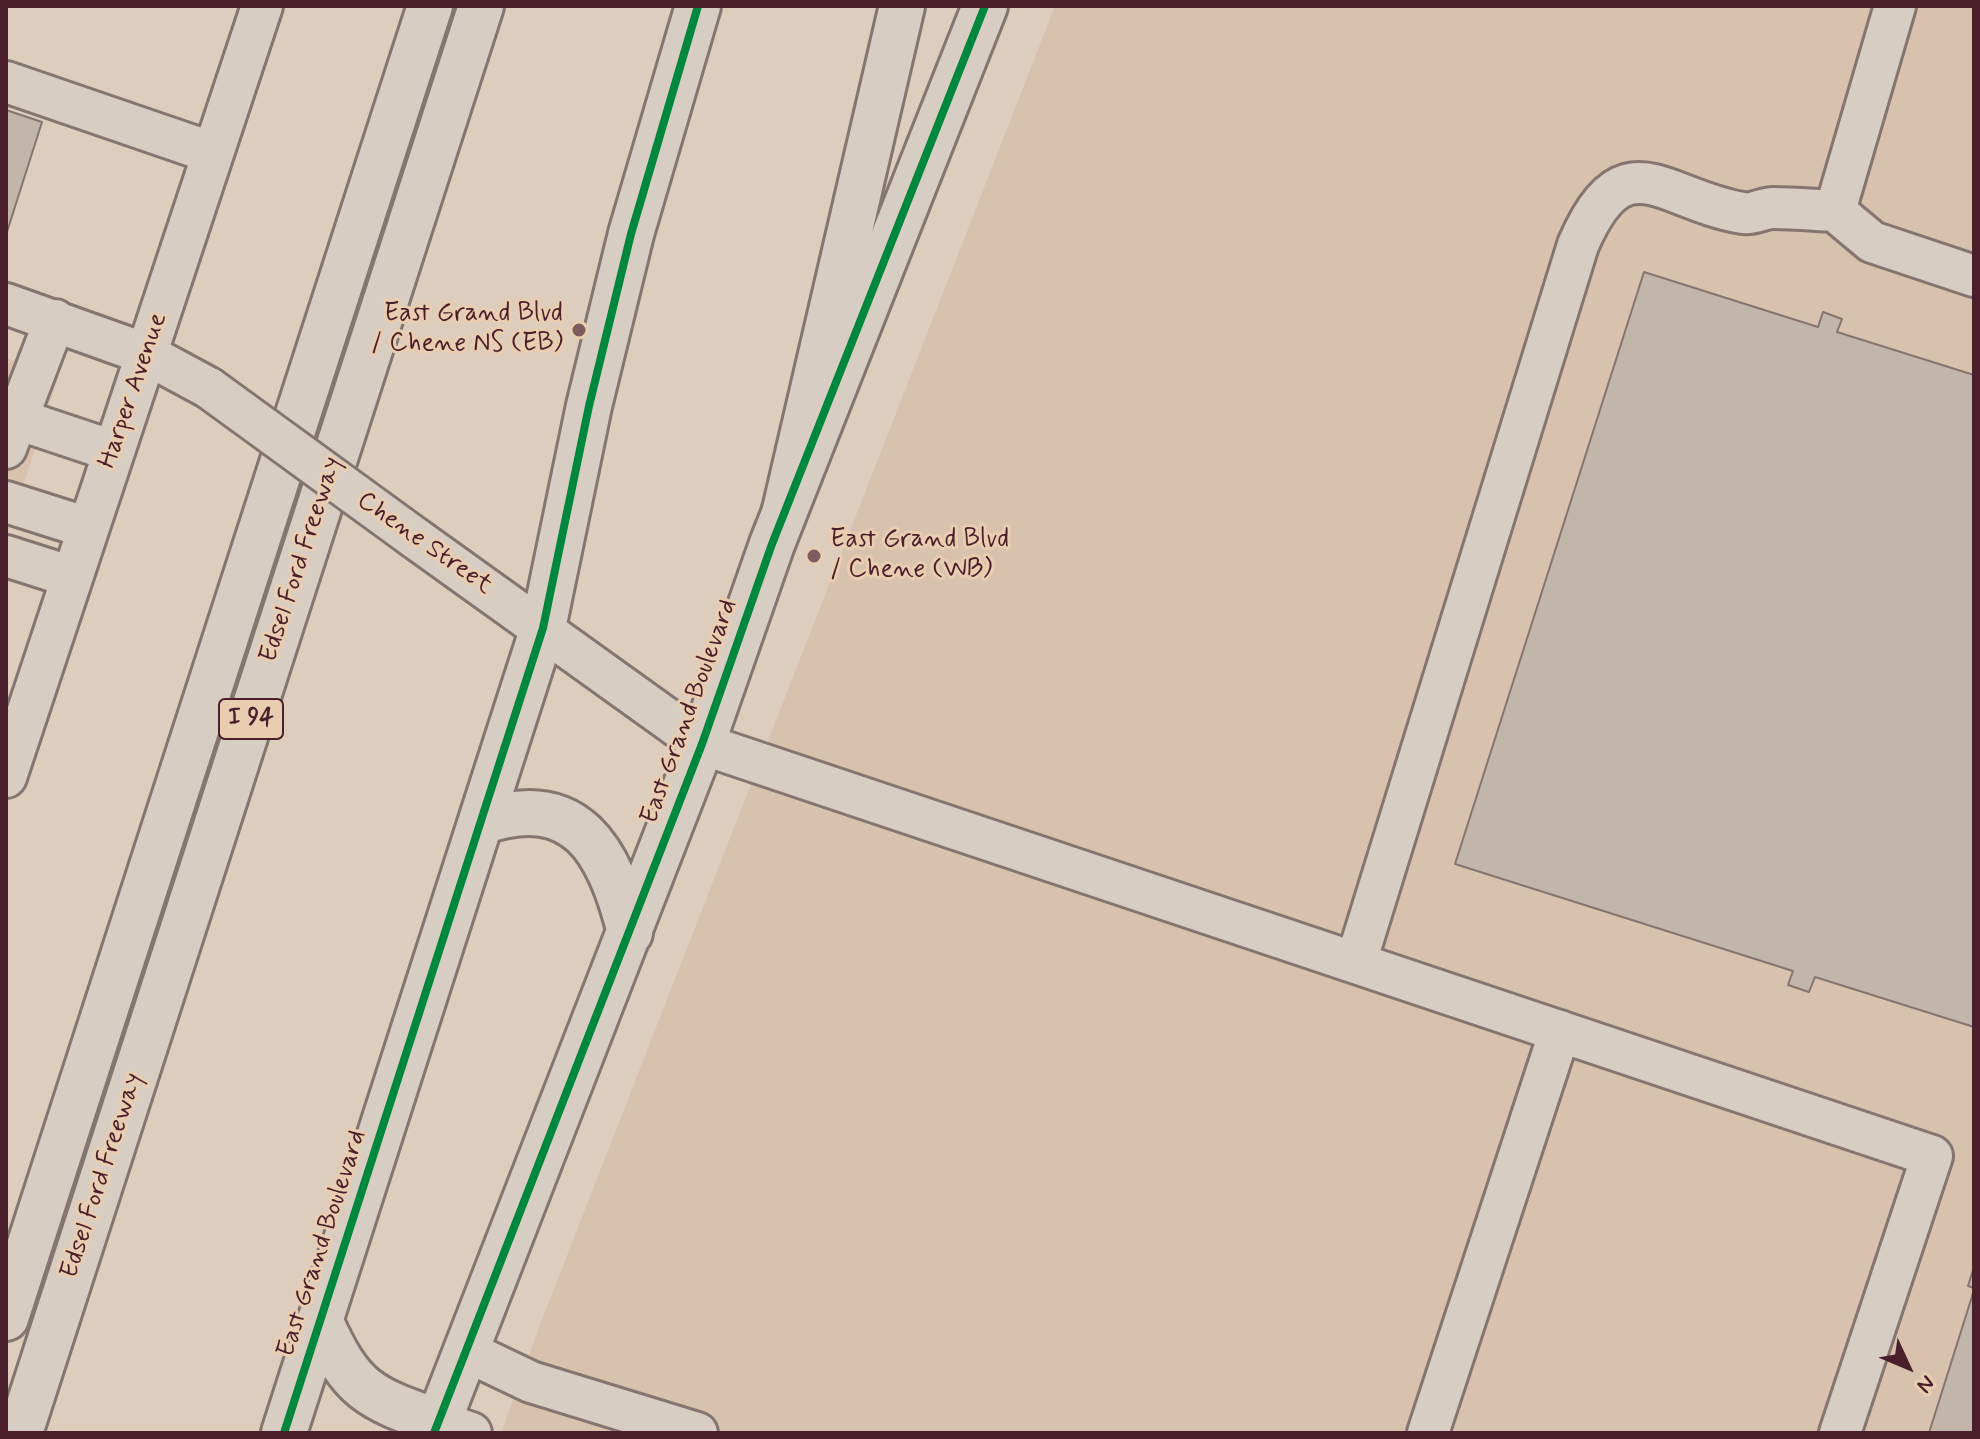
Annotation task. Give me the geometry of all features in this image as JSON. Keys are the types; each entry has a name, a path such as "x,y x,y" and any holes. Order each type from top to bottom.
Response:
{"main road":[{"name":"Edsel Ford Freeway","path":"6,1318 430,6"},
{"name":"Edsel Ford Freeway","path":"20,1433 481,6"},
{"name":"East Grand Boulevard","path":"284,1433 543,628 589,406 627,249 698,6"},
{"path":"785,510 902,6"},
{"name":"East Grand Boulevard","path":"448,1429 466,1351 702,744 785,510 985,6"},
{"path":"481,822 507,813 530,812 565,819 581,831 608,865 619,887 630,933"},
{"path":"320,1320 336,1356 369,1394 448,1429"}],"street":[{"name":"Harper Avenue","path":"6,777 262,6"},
{"path":"1835,211 1895,6"},
{"path":"6,82 213,153"},
{"path":"1356,962 1578,245 1593,211 1606,194 1624,184 1646,182 1747,214 1769,208 1835,211 1872,242 1974,276"},
{"name":"Chene Street","path":"6,304 146,354 209,388 702,744 1932,1156 1840,1433"},
{"path":"55,320 15,409 113,451"},
{"path":"6,502 88,528"},
{"path":"6,556 72,577"},
{"path":"1428,1433 1560,1031"},
{"path":"466,1351 531,1382 697,1433"}],"shaded area":[{"path":"1055,6 1974,6 1974,1433 501,1433 541,1322"},
{"path":"6,358 59,375 6,538"}],"building":[{"path":"6,110 42,122 6,235"},
{"path":"1644,272 1818,327 1823,312 1842,319 1837,332 1974,375 1974,1027 1815,977 1809,992 1788,985 1793,971 1455,864"},
{"path":"1974,1267 1974,1288 1968,1286"},
{"path":"1974,1290 1974,1433 1929,1433"}],"cycle path":[{"path":"284,1433 543,628 589,406 631,234 698,6"},
{"path":"434,1433 702,744 772,544 985,6"}],"place":[{"name":"East Grand Blvd / Chene NS (EB)","path":"579,330"},
{"name":"East Grand Blvd / Chene (WB)","path":"814,556"}]}
